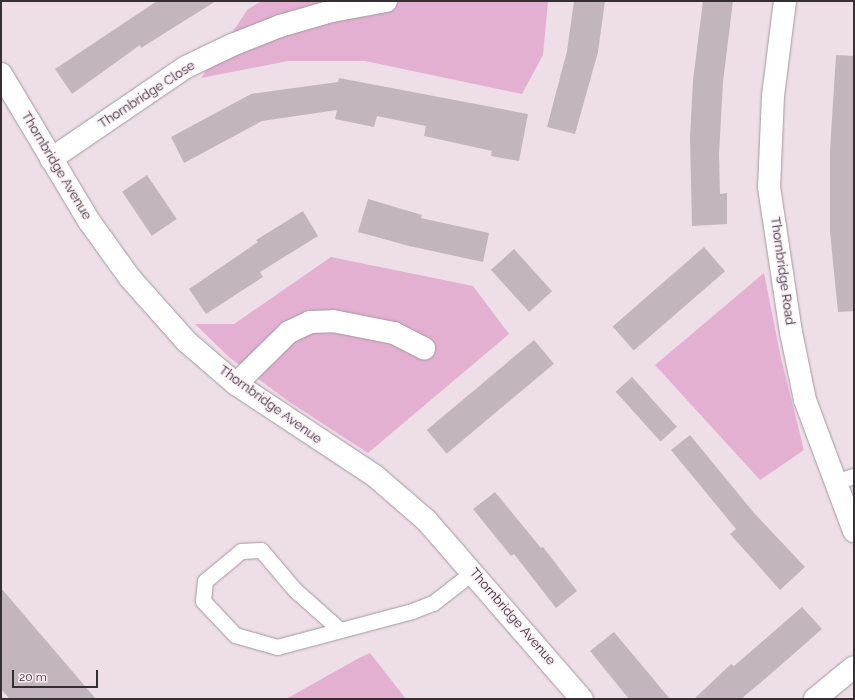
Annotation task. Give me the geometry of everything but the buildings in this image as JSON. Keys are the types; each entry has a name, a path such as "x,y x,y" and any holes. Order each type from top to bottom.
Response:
{"street":[{"name":"Thornbridge Close","path":"51,159 186,68 232,45 280,26 332,11 386,1"},
{"name":"Thornbridge Road","path":"785,1 773,96 770,187 790,332 805,400 844,479 854,531"},
{"name":"Thornbridge Avenue","path":"1,74 89,221 130,278 187,342 236,384 374,476 426,521 473,572 582,699"},
{"path":"236,384 289,332 310,322 333,321 394,333 424,348"},
{"path":"815,699 854,668"}],"lane":[{"path":"340,630 295,590 260,550 241,551 205,581 203,601 235,635 277,647 340,630 434,603 473,572"}],"shaded area":[{"path":"262,1 548,1 543,55 522,94 365,61 288,61 201,78 248,9"},
{"path":"331,257 473,286 509,334 368,453 288,401 230,358 195,324 234,324"},
{"path":"764,273 781,358 804,450 760,480 655,365"},
{"path":"370,653 406,699 286,699 359,658"}]}
